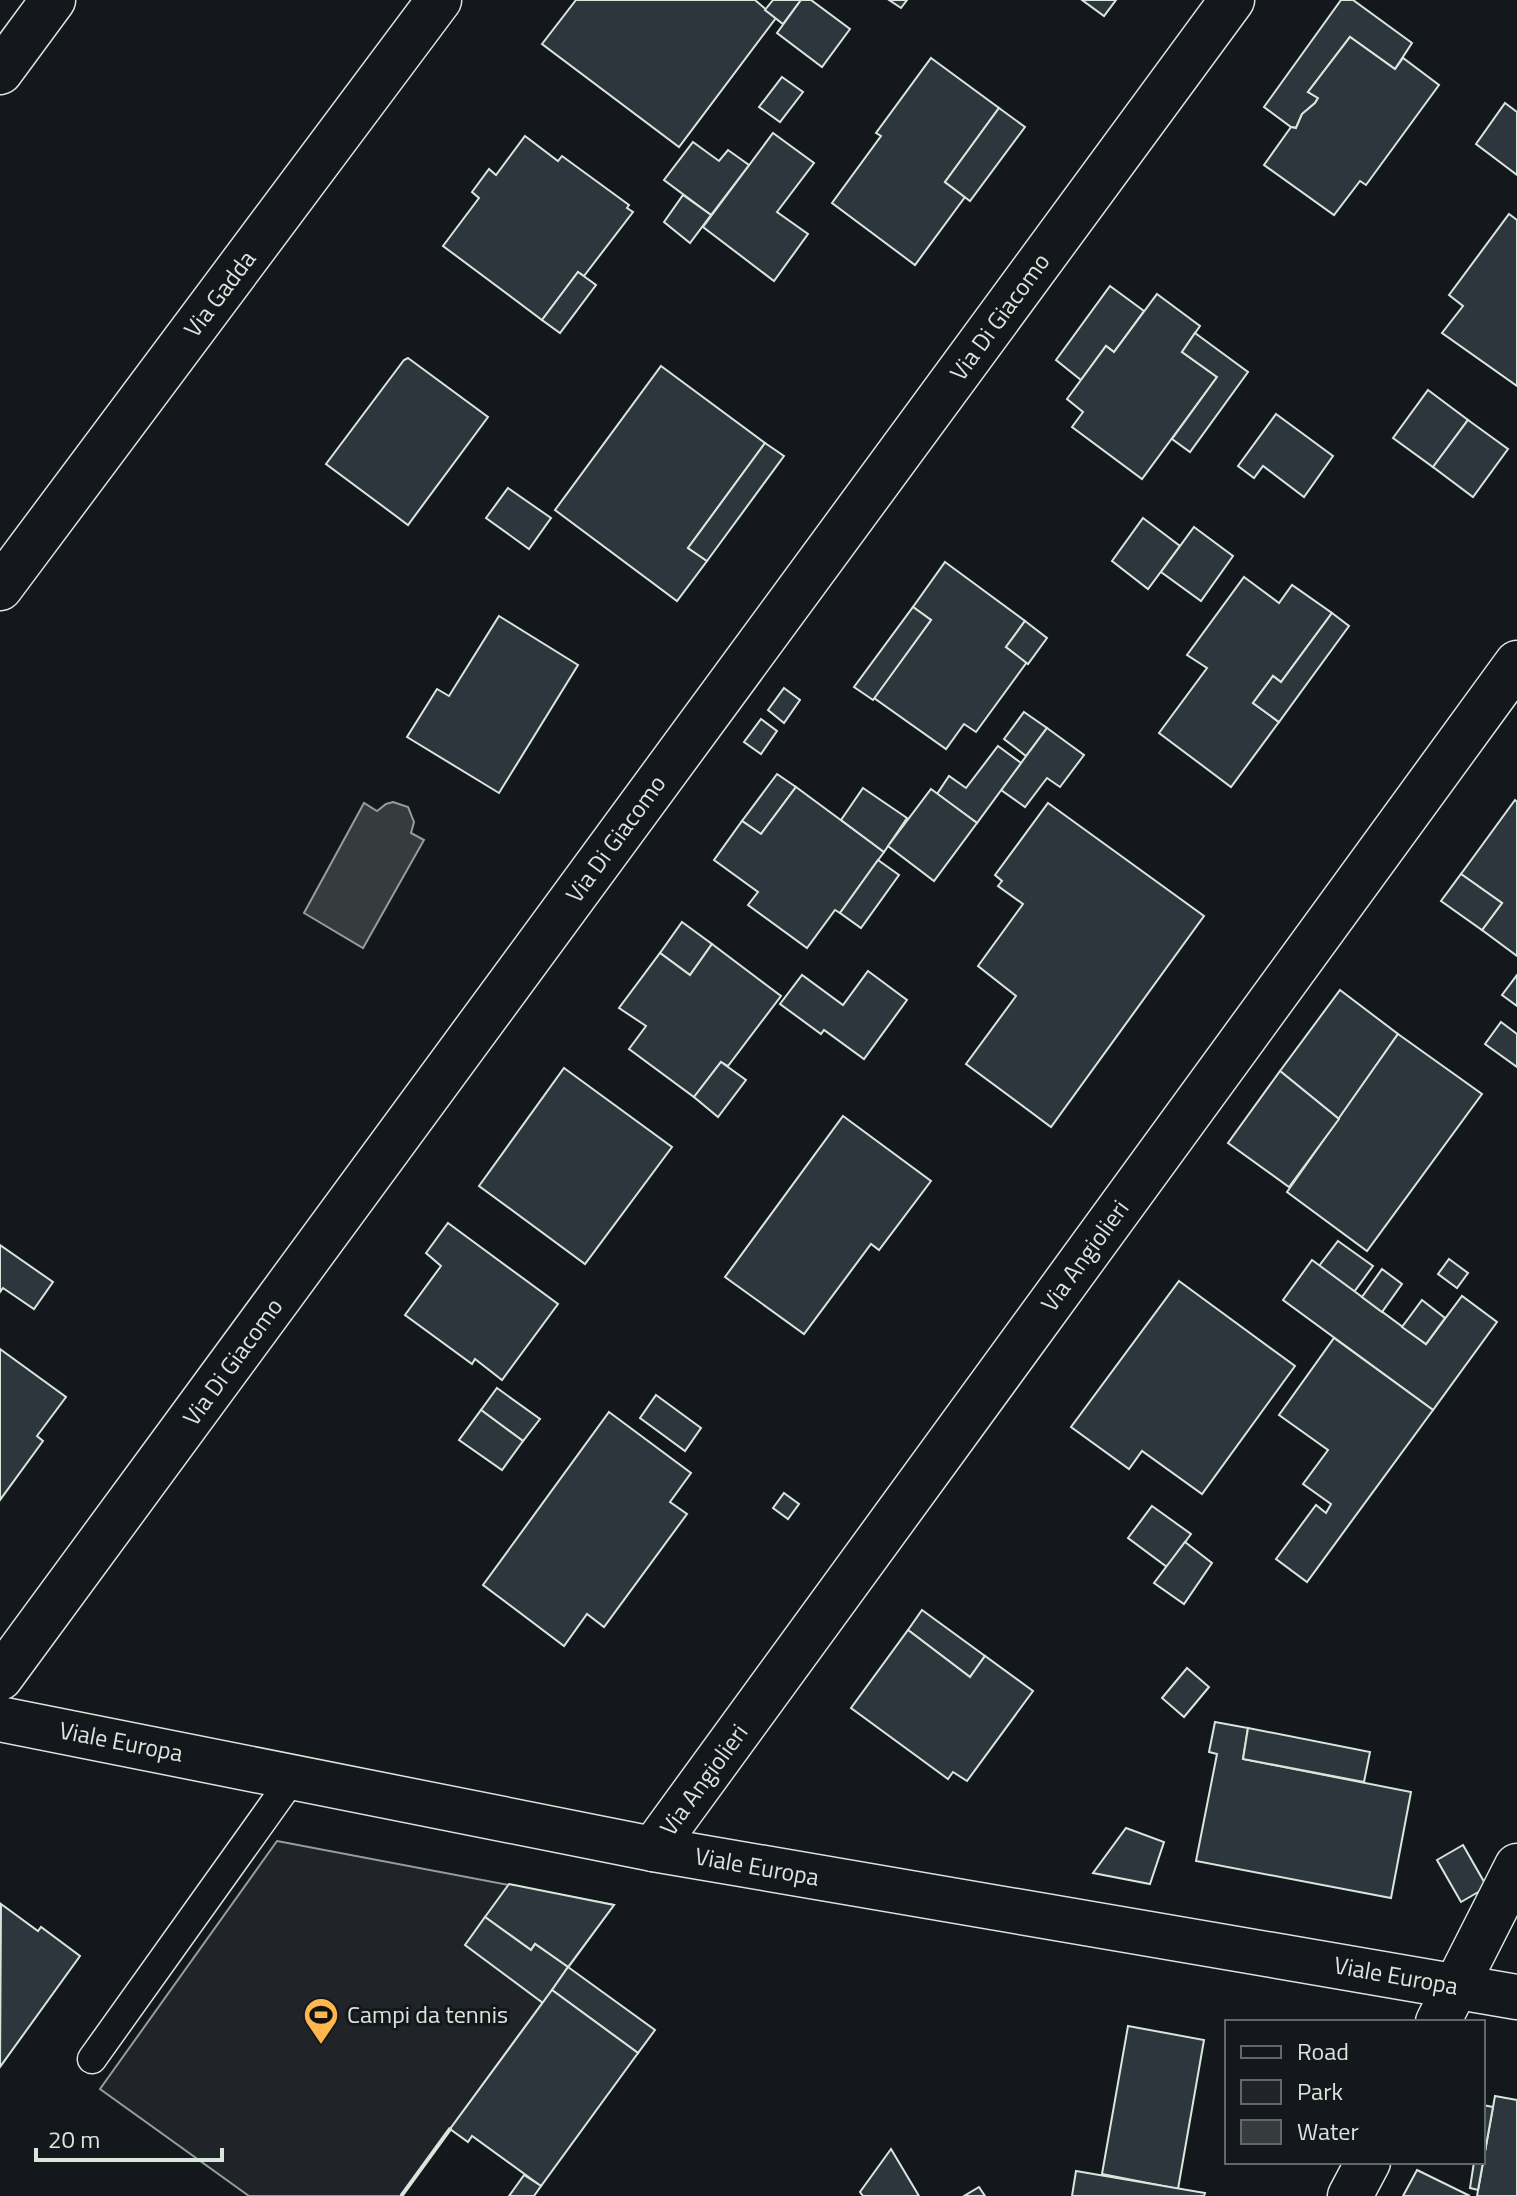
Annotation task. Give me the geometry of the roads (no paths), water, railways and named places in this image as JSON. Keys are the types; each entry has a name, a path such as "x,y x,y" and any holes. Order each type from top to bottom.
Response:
{"street":[{"path":"0,72 53,0"},
{"name":"Via Gadda","path":"0,588 439,0"},
{"name":"Via Di Giacomo","path":"0,1678 1232,0"},
{"name":"Via Angiolieri","path":"653,1849 1517,663"},
{"name":"Viale Europa","path":"0,1719 1447,2004 1517,1997"},
{"path":"1447,2004 1517,1866"},
{"path":"1350,2196 1367,2164"}],"lane":[{"path":"92,2059 294,1776"}],"water":[{"path":"393,802 408,807 414,822 411,833 424,840 363,948 304,913 364,803 377,811"}],"place":[{"name":"Campi da tennis","path":"321,2046"}]}
